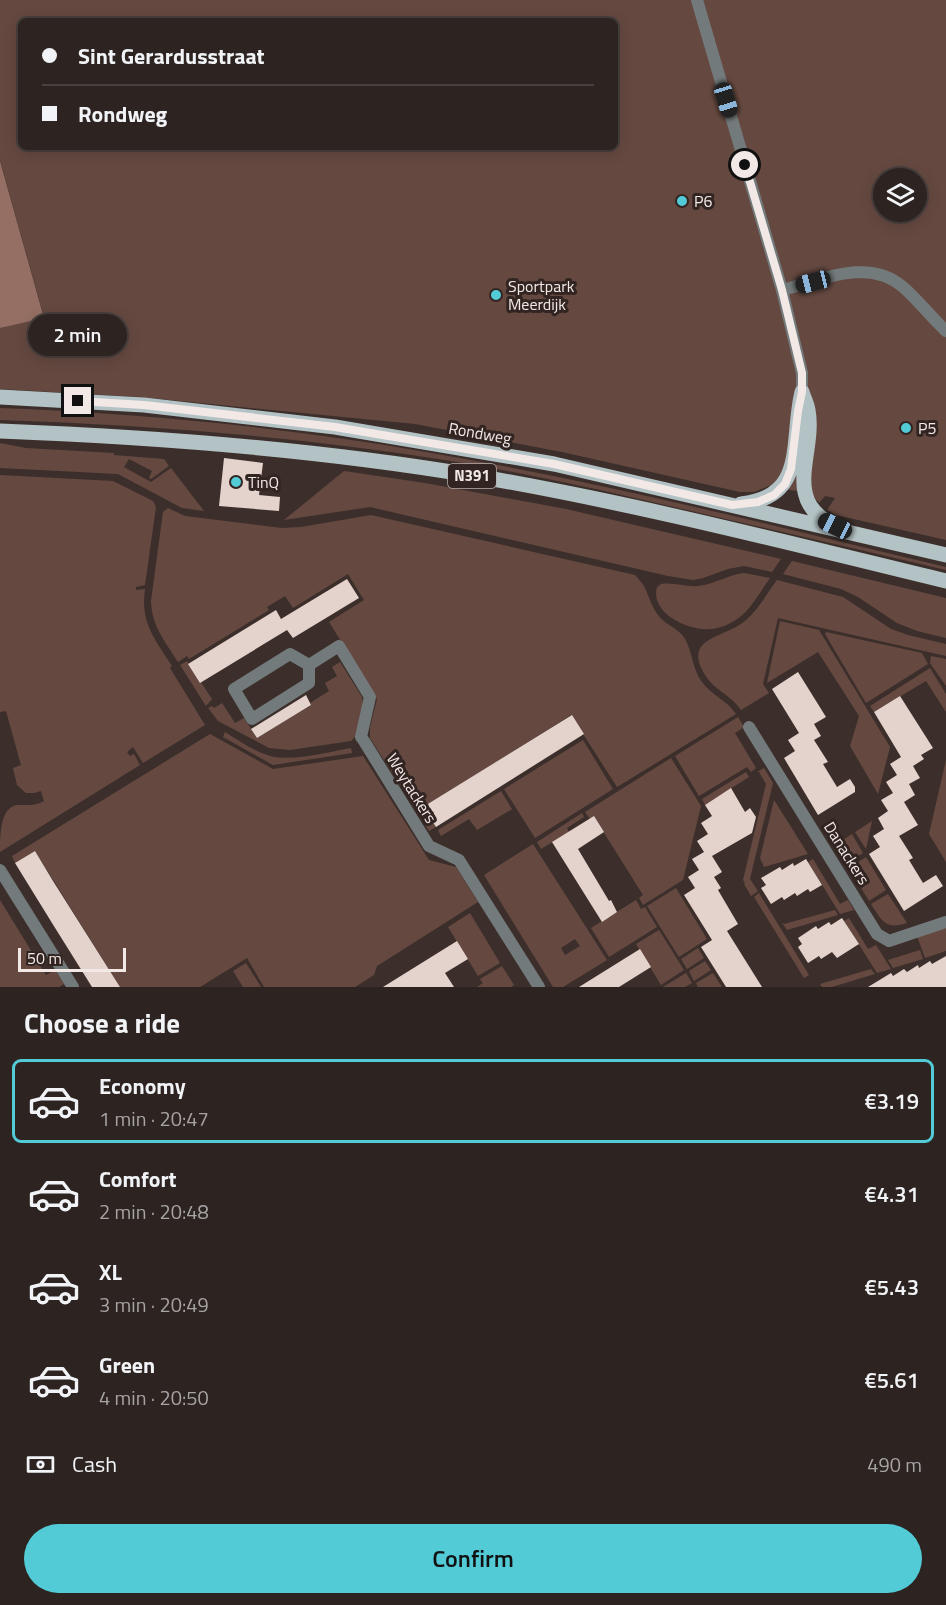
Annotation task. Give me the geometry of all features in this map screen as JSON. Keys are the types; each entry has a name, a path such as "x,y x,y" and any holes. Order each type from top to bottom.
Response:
{"main road":[{"path":"732,505 758,502 774,495 785,484 791,469 802,392"},
{"path":"802,392 808,410 808,443 803,479 805,496 822,519 849,532"},
{"name":"Rondweg","path":"0,397 144,405 335,427 554,464 946,555"},
{"name":"N391","path":"0,431 128,436 231,445 344,456 471,476 599,500 946,581"}],"street":[{"path":"697,0 782,290 802,373 802,392"},
{"path":"782,290 856,271 878,273 902,286 946,331"},
{"name":"Weytackers","path":"309,665 339,646 370,698 361,737 429,846 459,860 539,987"},
{"path":"290,654 309,665 309,683 252,719 234,689 290,654"},
{"name":"Danackers","path":"749,727 876,934 889,941 946,922"},
{"path":"0,870 73,987"}],"shaded area":[{"name":"Sportpark Meerdijk","path":"0,0 946,0 946,540 836,515 827,510 835,498 825,496 819,503 812,494 769,486 754,492 740,492 562,452 415,424 140,397 0,389 0,328 44,317 0,160"},
{"path":"0,161 44,318 0,328"},
{"path":"0,408 175,419 292,432 407,449 526,470 646,496 946,567 946,570 599,490 481,466 339,445 226,433 0,420"},
{"path":"0,443 26,448 114,453 114,455 164,459 169,466 151,479 149,478 152,471 129,459 124,467 151,482 171,468 204,511 182,508 118,474 0,468"},
{"path":"344,471 425,483 566,509 781,559 772,572 744,566 693,580 370,507 284,520"},
{"path":"0,475 113,481 153,501 156,507 145,585 136,587 136,590 145,589 145,612 150,630 205,725 143,763 133,747 127,752 130,756 134,754 140,765 0,852 2,822 8,810 13,806 44,801 41,791 26,793 17,785 13,768 21,765 6,711 0,712"},
{"path":"168,508 185,516 282,528 371,515 635,575 644,586 658,615 685,639 696,672 702,682 736,714 617,787 571,715 424,807 436,827 429,831 370,738 370,727 377,699 329,622 364,600 348,574 293,608 285,596 267,607 269,610 189,659 187,656 178,662 157,626 151,601 163,512"},
{"path":"792,561 946,598 946,638 897,623 858,597 841,589 783,574"},
{"path":"744,573 770,578 745,613 723,626 707,629 686,625 670,617 658,604 657,587 661,584 698,586"},
{"path":"777,580 843,597 891,629 946,644 946,656 778,618 763,684 769,693 741,710 705,675 699,662 699,652 702,645 709,640 738,626 751,616"},
{"path":"780,621 819,630 890,747 878,794 850,746 859,716 818,652 767,683"},
{"path":"826,632 922,653 928,664 866,703 825,634"},
{"path":"931,656 946,659 946,686 930,663"},
{"path":"187,661 212,699 206,706 180,665"},
{"path":"340,662 363,702 359,727 351,741 290,750 269,748 218,721 208,708 212,706 214,708 222,703 235,723 244,718 257,738 311,705 310,703 329,691 325,683 337,676 332,667"},
{"path":"930,668 946,694 946,712 926,681 874,712 870,706"},
{"path":"738,717 744,727 735,733 756,768 751,772 747,767 699,796 675,756"},
{"path":"225,732 245,745 276,757 309,756 351,748 352,753 273,765 223,737"},
{"path":"210,734 273,769 363,756 429,860 456,867 478,902 377,966 374,975 355,987 264,987 247,958 200,987 120,987 35,851 15,863 12,856"},
{"path":"583,740 613,789 535,838 504,789"},
{"path":"671,758 701,806 683,880 643,905 639,898 643,895 601,828 585,812"},
{"path":"946,760 946,862 929,834"},
{"path":"764,768 773,783 750,879 758,891 751,896 743,880 766,784 757,772"},
{"path":"746,772 749,777 705,805 702,799"},
{"path":"501,791 512,809 477,830 469,819 441,836 438,830"},
{"path":"774,800 808,854 764,867 760,858"},
{"path":"582,813 584,817 567,828 569,832 541,849 537,842"},
{"path":"872,821 866,849 855,832"},
{"path":"852,834 863,853 846,864 835,845"},
{"path":"533,844 607,960 563,987 553,987 484,875","holes":["575,939 580,946 565,955 561,948"]},
{"path":"866,857 886,890 869,901 849,868"},
{"path":"813,859 840,904 848,900 854,910 840,914 808,862"},
{"path":"676,888 707,939 679,957 647,906"},
{"path":"759,893 809,975 804,978 754,897"},
{"path":"888,894 907,923 889,925 885,923 871,904"},
{"path":"0,900 46,975 55,970 64,984 59,987 0,987"},
{"path":"636,900 641,909 645,907 657,927 609,957 591,928"},
{"path":"835,910 838,915 787,930 782,923 784,924"},
{"path":"470,913 500,963 478,976 448,927"},
{"path":"849,918 868,949 876,945 891,969 877,973 844,921"},
{"path":"946,927 946,951 925,958 917,936"},
{"path":"659,930 684,970 661,985 636,944"},
{"path":"698,948 704,958 687,969 681,959"},
{"path":"920,950 923,959 893,968 888,960"},
{"path":"705,961 711,970 694,981 689,971"},
{"path":"246,963 261,987 243,987 233,971"},
{"path":"502,966 514,985 511,987 477,987 483,983 480,979"},
{"path":"871,969 875,974 832,987 822,987 820,984"},
{"path":"686,973 692,983 685,987 663,987"},
{"path":"713,973 722,987 698,987 696,983"}],"building":[{"path":"224,458 263,463 259,495 280,497 279,511 219,506"},
{"path":"347,579 359,598 293,638 287,630 200,683 188,664 276,610 281,619"},
{"path":"798,672 826,717 814,724 821,736 814,740 828,762 823,764 837,787 850,779 855,787 855,792 818,815 784,758 795,751 788,740 799,733 772,689"},
{"path":"306,695 311,705 257,738 251,729"},
{"path":"900,696 933,748 921,755 924,759 913,766 920,778 909,784 915,795 904,802 918,825 899,836 913,858 909,860 923,883 936,875 943,886 904,911 869,854 880,847 873,836 884,829 878,818 888,811 881,800 893,793 886,782 897,775 890,764 901,757 874,712"},
{"path":"572,715 584,734 436,827 423,807"},
{"path":"731,788 745,812 750,808 756,817 752,833 712,856 722,872 714,877 721,888 718,890 738,924 727,931 762,987 726,987 701,947 712,940 684,895 695,888 688,877 699,870 692,859 704,852 697,841 708,834 701,823 712,816 705,805"},
{"path":"594,816 604,832 578,849 617,912 602,922 552,842"},
{"path":"35,851 120,987 92,987 52,923 15,863"},
{"path":"806,859 822,885 810,892 808,889 797,896 795,893 784,900 782,897 771,904 761,888 766,885 761,878 780,867 782,870"},
{"path":"842,918 859,944 837,958 832,952 808,963 798,947 802,944 798,938 816,926 818,929 829,922 831,925"},
{"path":"457,941 468,959 445,973 454,987 383,987"},
{"path":"640,949 651,967 619,987 579,987"},
{"path":"946,956 946,987 868,987 891,973 893,976 904,969 907,972 918,965 919,968 930,961 932,964"}],"place":[{"name":"P6","path":"682,201"},
{"name":"Sportpark Meerdijk","path":"496,295"},
{"name":"P5","path":"906,428"},
{"name":"TinQ","path":"236,482"}],"route":[{"path":"78,401 144,405 335,427 554,464 732,505 758,502 774,495 785,484 791,469 802,392 802,373 782,290 745,165"}]}
